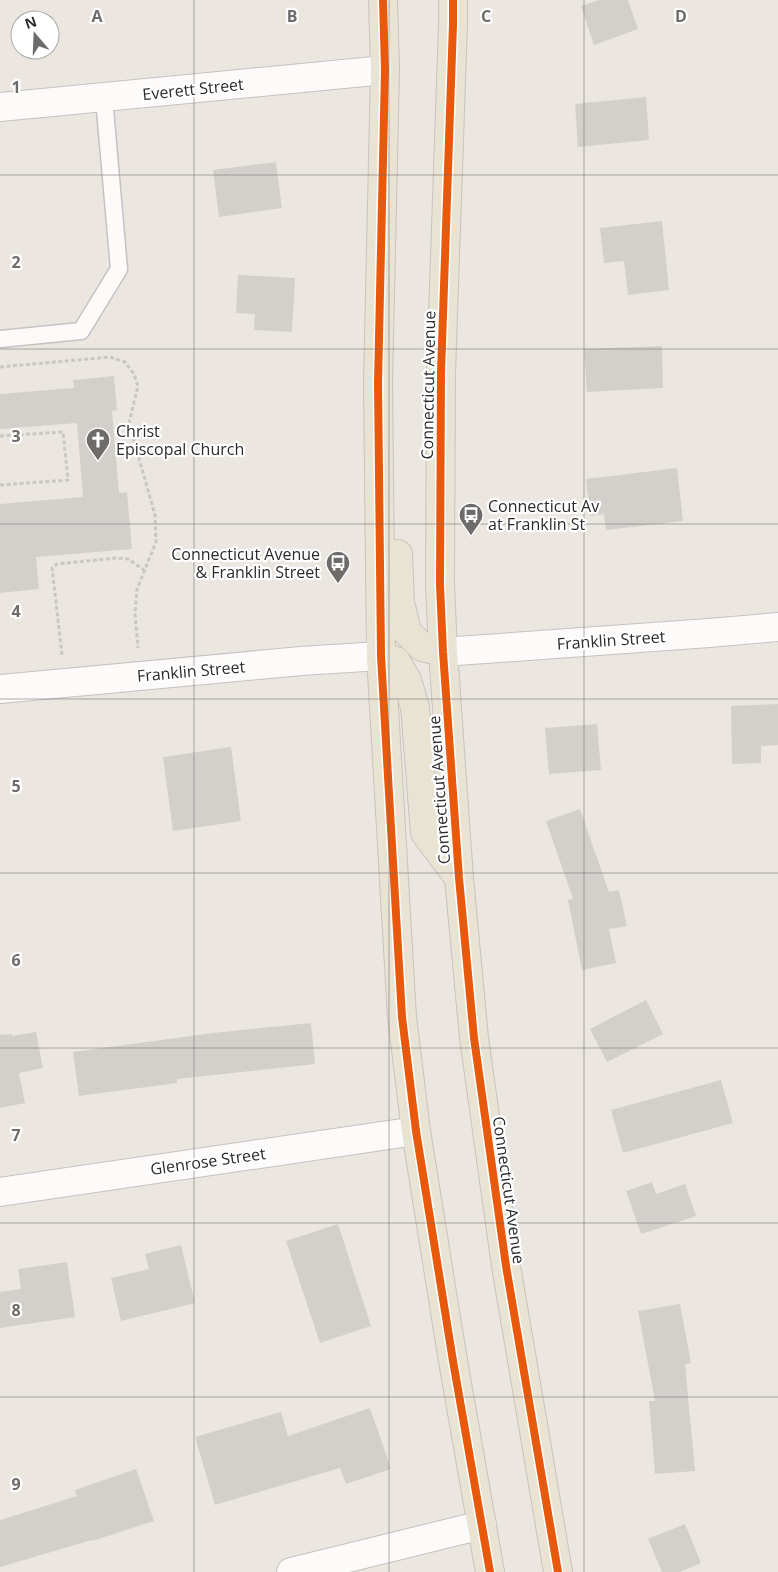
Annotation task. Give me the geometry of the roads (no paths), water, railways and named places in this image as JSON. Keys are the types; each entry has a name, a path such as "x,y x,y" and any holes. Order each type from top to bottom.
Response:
{"main road":[{"path":"383,0 385,70 378,373 381,656 402,1017 416,1131 490,1572"},
{"name":"Connecticut Avenue","path":"453,0 441,373 440,585 443,652 459,878 474,1038 506,1266 558,1572"},
{"path":"379,480 397,508 400,602 407,632 422,647 443,652"},
{"path":"381,656 396,661 407,680 416,707 425,833 459,878"}],"street":[{"name":"Everett Street","path":"0,108 385,70"},
{"name":"Franklin Street","path":"443,652 778,627"},
{"name":"Franklin Street","path":"0,689 301,661 381,656"},
{"name":"Glenrose Street","path":"0,1192 416,1131"},
{"path":"291,1572 482,1525"}],"lane":[{"path":"0,339 81,332 119,269 104,98"}],"place":[{"name":"Christ Episcopal Church","path":"98,461"},
{"name":"Connecticut Av at Franklin St","path":"471,536"},
{"name":"Connecticut Avenue & Franklin Street","path":"338,584"}]}
